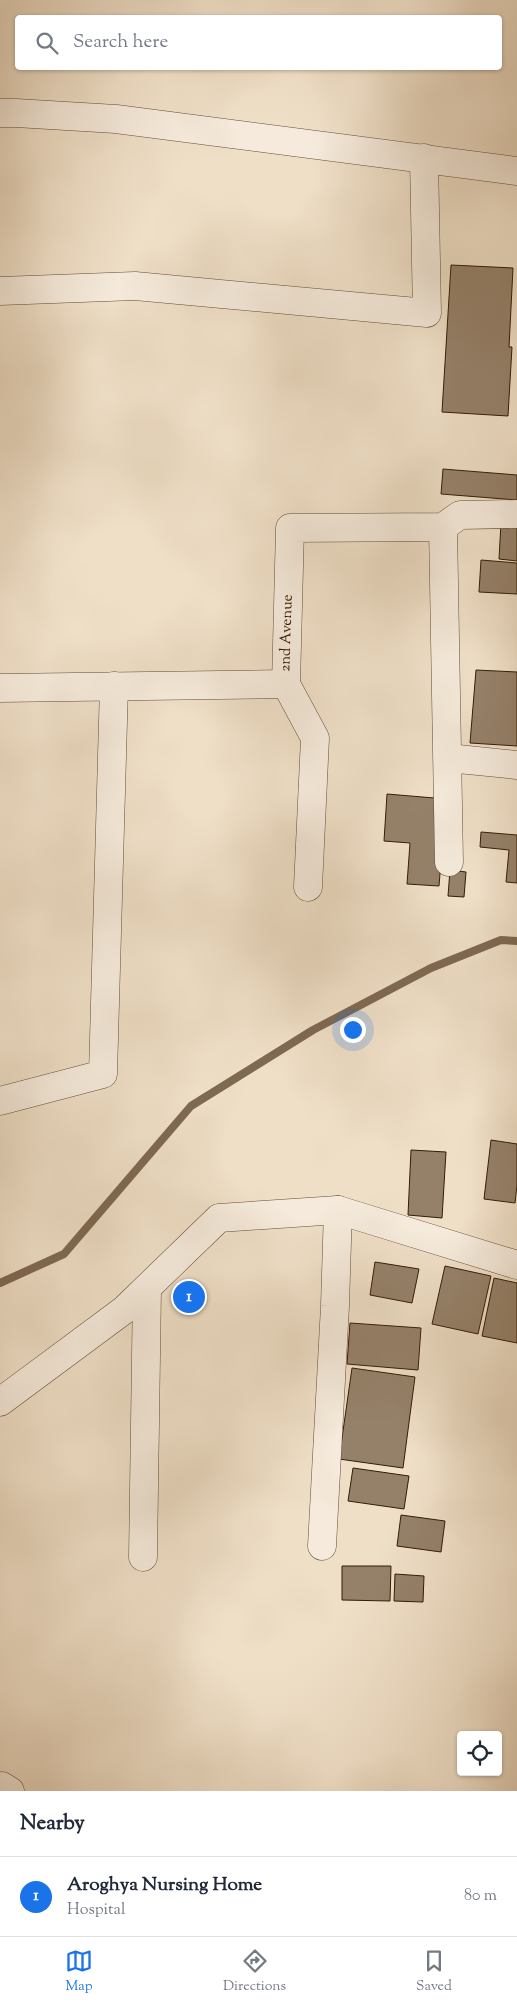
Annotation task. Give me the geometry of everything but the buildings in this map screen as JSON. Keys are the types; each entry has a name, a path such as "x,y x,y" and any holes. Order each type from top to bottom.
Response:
{"street":[{"path":"0,113 16,112 116,119 517,171"},
{"path":"0,291 135,286 427,313 424,158"},
{"name":"2nd Avenue","path":"0,688 286,684 290,528 443,527 460,515 517,514"},
{"path":"443,527 449,862"},
{"path":"286,684 315,738 308,887"},
{"path":"0,1101 103,1074 114,686"},
{"path":"448,758 517,765"},
{"path":"322,1546 335,1306 338,1210"},
{"path":"0,1402 124,1310 219,1218 338,1210 517,1265"},
{"path":"144,1557 147,1289"}],"waterway":[{"path":"0,1283 64,1254 191,1106 313,1030 431,968 501,940 517,941"}],"place":[{"name":"Aroghya Nursing Home","path":"189,1297"}]}
